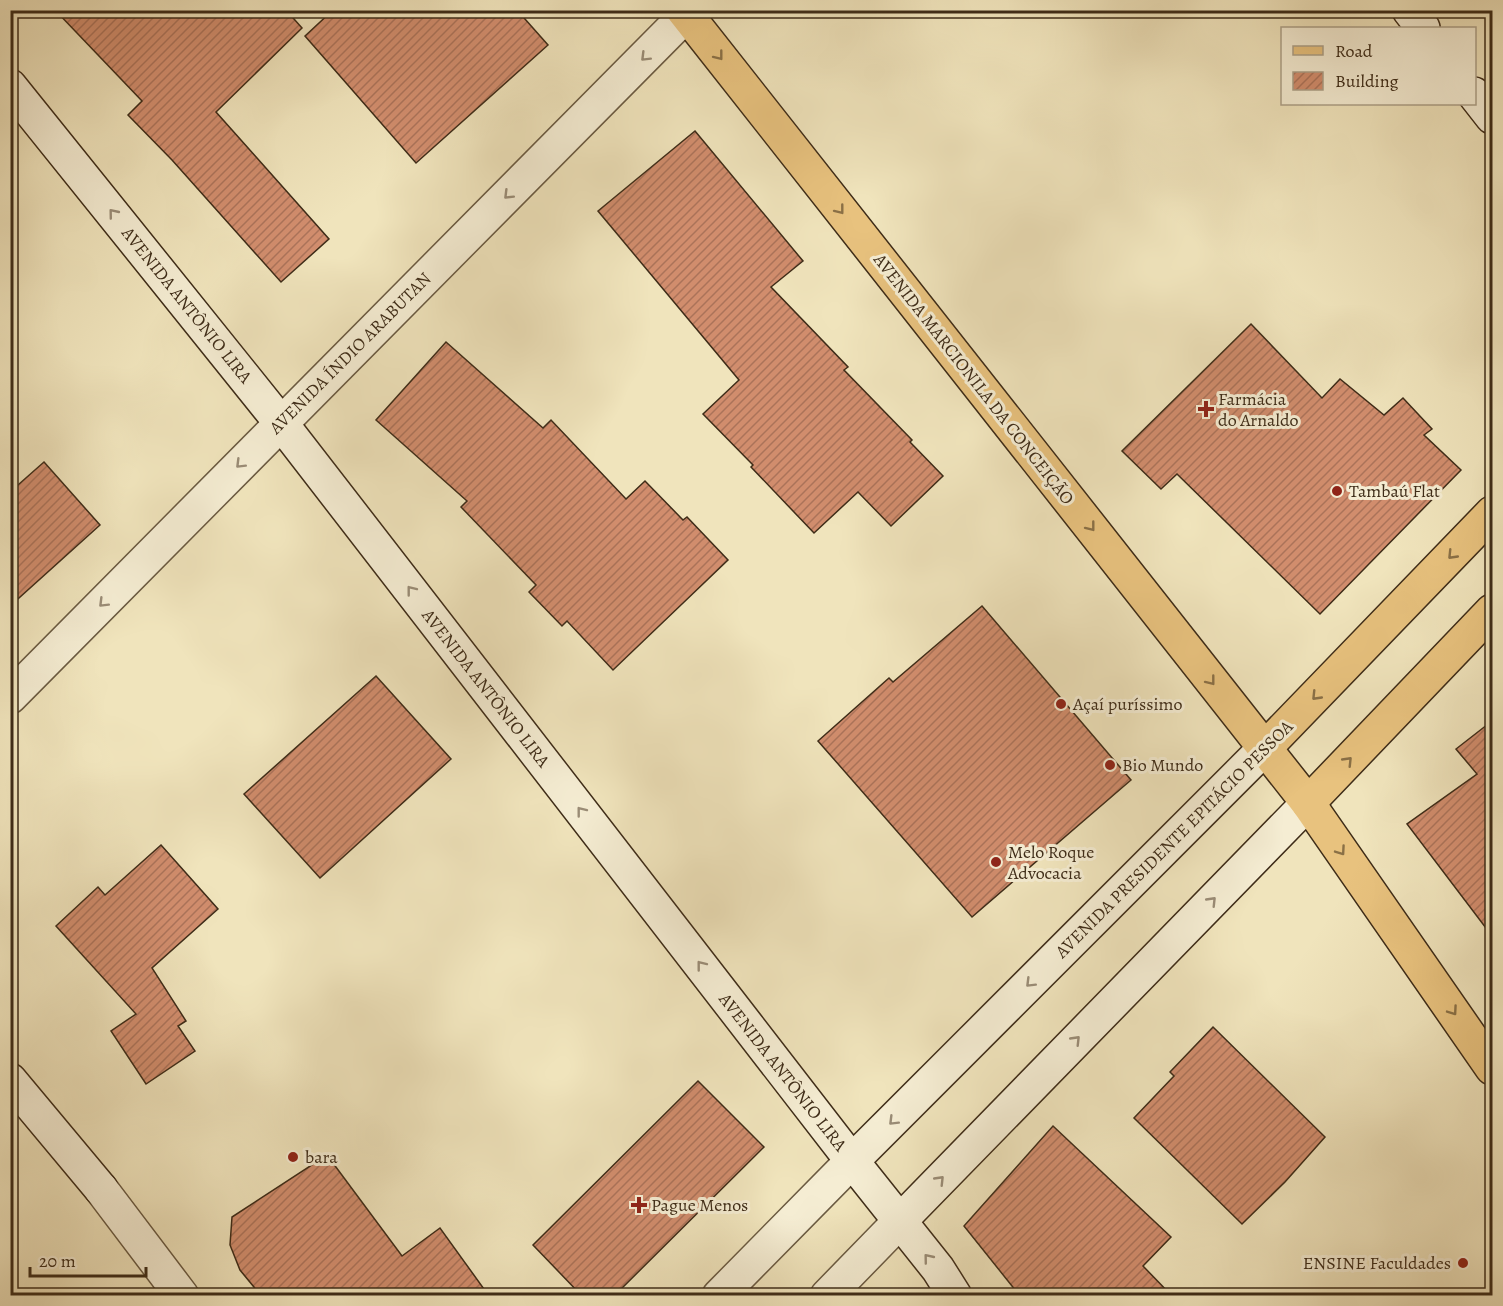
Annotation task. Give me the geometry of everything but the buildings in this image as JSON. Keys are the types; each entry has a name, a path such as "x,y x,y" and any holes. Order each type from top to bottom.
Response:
{"main road":[{"path":"1409,10 1422,27"},
{"name":"AVENIDA ÍNDIO ARABUTAN","path":"10,697 687,12"},
{"name":"AVENIDA MARCIONILA DA CONCEIÇÃO","path":"687,12 1308,803 1492,1068"},
{"name":"AVENIDA ANTÔNIO LIRA","path":"10,86 281,423 899,1222 938,1269 955,1296"},
{"path":"1476,97 1492,117"},
{"name":"AVENIDA PRESIDENTE EPITÁCIO PESSOA","path":"719,1296 1265,748 1492,513"},
{"path":"826,1296 1308,803 1492,611"},
{"path":"10,1080 101,1189 182,1296"}],"place":[{"name":"Farmácia do Arnaldo","path":"1206,409"},
{"name":"Tambaú Flat","path":"1337,491"},
{"name":"Açaí puríssimo","path":"1061,704"},
{"name":"Bio Mundo","path":"1110,765"},
{"name":"Melo Roque Advocacia","path":"996,862"},
{"name":"bara","path":"293,1157"},
{"name":"Pague Menos","path":"639,1205"},
{"name":"ENSINE Faculdades","path":"1463,1263"}]}
